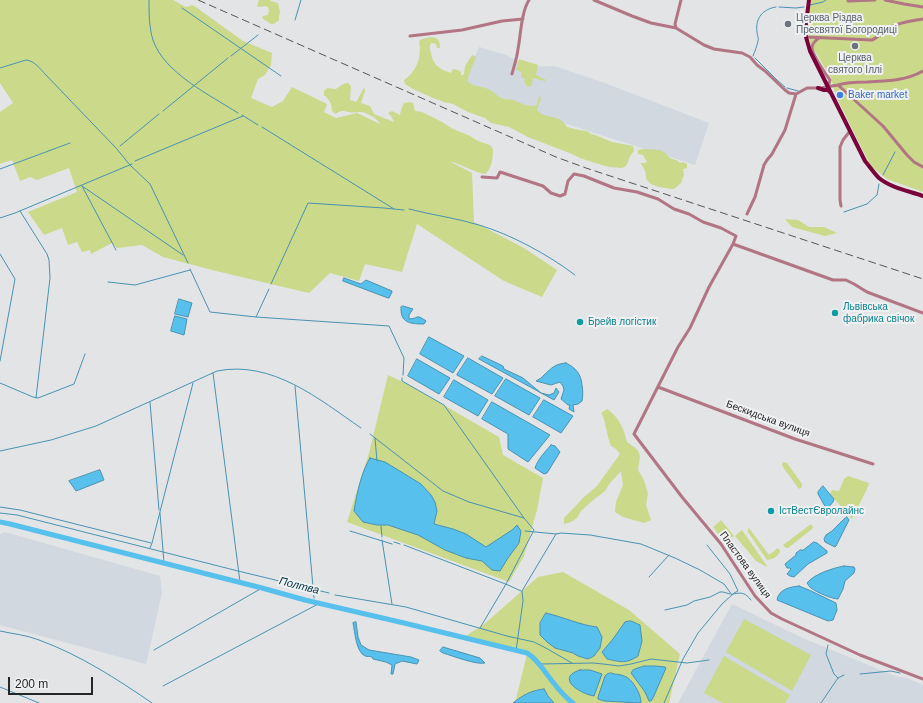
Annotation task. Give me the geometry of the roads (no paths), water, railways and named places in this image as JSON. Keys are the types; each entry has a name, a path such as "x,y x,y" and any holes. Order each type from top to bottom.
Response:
{"main road":[{"path":"809,0 805,26 810,51 865,161 881,179 894,186 923,196"},
{"path":"818,88 821,88 824,79"},
{"path":"818,88 828,90 830,92"}],"street":[{"path":"512,74 518,51 523,20 529,0"},
{"path":"594,0 651,23 676,28 704,45 714,49 742,53 750,57 789,93 796,94 807,88 828,87 846,83 897,80 911,77 923,71"},
{"path":"676,28 681,0"},
{"path":"848,1 875,0"},
{"path":"886,0 923,7"},
{"path":"806,37 872,40 890,27 923,19"},
{"path":"410,36 462,30 502,21 523,20"},
{"path":"820,37 813,44 812,49 830,80 828,87"},
{"path":"838,85 883,126 908,157 923,167"},
{"path":"747,214 755,197 764,165 772,154 785,130 796,94"},
{"path":"841,206 840,147 850,131"},
{"path":"482,177 497,178 500,172 543,186 551,193 560,196 565,194 568,181 574,174 584,176 614,188 637,192 658,199 674,209 689,214 703,222 721,228 736,236 709,287 690,328 678,347 658,387"},
{"path":"733,244 833,280 846,280 867,292 923,312"},
{"name":"Пластова вулиця","path":"658,387 634,434 682,498 721,544 755,596 771,612 782,619 860,655 923,679"},
{"name":"Бескидська вулиця","path":"658,387 795,439 873,464"}],"water":[{"path":"344,278 361,284 366,280 392,292 388,298 343,281"},
{"path":"179,299 192,303 188,317 175,314"},
{"path":"403,306 413,309 409,315 409,319 420,317 426,321 424,324 407,322 402,316 401,312 401,307"},
{"path":"175,316 187,319 184,335 171,331"},
{"path":"429,337 464,356 453,373 420,354"},
{"path":"482,356 523,378 541,393 479,359"},
{"path":"468,358 503,378 492,394 457,375"},
{"path":"417,359 450,378 439,394 408,376"},
{"path":"566,363 573,367 577,372 583,391 582,401 573,405 574,412 569,409 570,405 561,399 564,390 560,382 551,385 536,381 559,364"},
{"path":"506,379 540,398 529,415 495,396"},
{"path":"454,380 488,400 478,416 444,397"},
{"path":"556,388 559,392 554,400 541,393 549,395 554,393"},
{"path":"544,400 573,416 561,433 533,417"},
{"path":"492,402 550,435 528,462 508,449 508,434 482,419"},
{"path":"551,445 555,446 560,452 547,473 544,474 535,468"},
{"path":"370,458 385,462 421,484 435,502 437,511 434,524 466,534 486,547 517,525 521,531 519,543 500,571 492,570 482,561 466,558 445,550 418,535 388,525 377,525 363,522 354,511 358,490"},
{"path":"100,470 104,480 76,491 69,481"},
{"path":"823,486 834,499 828,508 826,508 818,494"},
{"path":"847,517 849,520 836,546 835,547 825,542 824,539 826,535"},
{"path":"814,542 827,551 827,553 808,564 794,577 787,574 791,569 787,568 785,564 796,555 796,553"},
{"path":"844,566 854,567 855,569 854,573 845,581 838,599 828,597 810,588 807,583 819,574"},
{"path":"799,586 836,603 837,610 833,620 828,621 777,600 782,591"},
{"path":"546,613 584,625 597,627 602,637 600,648 594,656 588,659 555,648 547,642 540,635 540,623"},
{"path":"631,621 640,625 642,641 638,656 623,662 607,659 602,652 625,622"},
{"path":"356,622 358,637 361,645 369,650 411,657 419,660 417,664 402,661 395,664 393,674 391,674 392,665 362,654 356,641 353,623"},
{"path":"443,647 480,658 485,663 470,662 443,653 440,651"},
{"path":"644,666 666,668 651,701 649,701 645,692 631,673 633,670"},
{"path":"580,670 590,670 602,674 594,696 577,689 572,685 569,677 573,673"},
{"path":"611,673 627,677 638,691 641,702 604,701 598,699 605,676"},
{"path":"544,689 554,703 513,703 528,693"}],"waterway":[{"path":"149,0 149,15 153,40 167,63 189,82 238,113"},
{"path":"295,20 301,0"},
{"path":"810,5 826,0"},
{"path":"753,56 758,40 757,22 764,12 776,7"},
{"path":"779,7 804,7"},
{"path":"182,8 281,76"},
{"path":"231,56 258,35"},
{"path":"163,111 228,58"},
{"path":"755,58 785,87"},
{"path":"0,68 26,60 32,62 39,68 116,148 130,165 150,184 188,263"},
{"path":"787,88 798,91"},
{"path":"120,146 159,114"},
{"path":"242,115 258,125"},
{"path":"135,161 243,116"},
{"path":"262,127 394,209"},
{"path":"0,169 70,143"},
{"path":"883,175 895,152"},
{"path":"0,218 132,164"},
{"path":"844,212 867,204 877,195 879,184"},
{"path":"82,186 183,255"},
{"path":"82,186 116,250"},
{"path":"271,284 308,203 404,210"},
{"path":"409,209 491,229 541,253 565,267 575,275"},
{"path":"20,211 47,254 49,260 50,278 36,398"},
{"path":"0,254 15,279 0,361"},
{"path":"190,269 210,312 256,317 389,326 404,358 403,375"},
{"path":"108,282 135,285 190,270"},
{"path":"256,317 269,289"},
{"path":"0,383 38,398 74,384 85,354"},
{"path":"0,451 51,440 96,426 217,371 237,369 257,371 294,384 329,405 361,428"},
{"path":"213,373 240,582"},
{"path":"402,378 402,381 444,405 524,518"},
{"path":"150,548 193,383"},
{"path":"295,386 314,598"},
{"path":"150,402 159,510"},
{"path":"370,434 443,491 469,502 524,518 534,530 506,584 480,628"},
{"path":"375,438 377,461"},
{"path":"0,507 20,510 151,543"},
{"path":"0,513 17,515 329,593"},
{"path":"160,513 164,563"},
{"name":"Полтва","path":"0,522 305,600 527,653 537,661 560,691 573,703"},
{"path":"381,526 382,537"},
{"path":"350,531 392,544"},
{"path":"525,531 556,534"},
{"path":"516,651 523,601 522,591 556,534 590,535 641,544 700,570 724,584 732,595"},
{"path":"382,540 392,604"},
{"path":"394,542 400,544"},
{"path":"404,545 521,591"},
{"path":"664,703 683,659 698,633 722,604 738,591 730,574 707,545"},
{"path":"649,577 669,555"},
{"path":"154,650 262,588"},
{"path":"665,610 687,605 720,592 730,594"},
{"path":"733,594 744,594 751,600"},
{"path":"335,595 406,607 507,636 534,642 572,663"},
{"path":"163,686 320,603"},
{"path":"0,631 34,638 84,660 112,676 152,703"},
{"path":"828,645 826,654 834,674 838,678"},
{"path":"541,664 593,663 619,666 651,659 687,663 709,660"},
{"path":"860,674 891,671 900,673"},
{"path":"821,703 838,678 844,675"},
{"path":"0,687 39,703"}],"railway":[{"path":"198,0 556,157 923,279"}],"place":[{"name":"Церква Різдва Пресвятої Богородиці","path":"788,24"},
{"name":"Церква святого Іллі","path":"855,46"},
{"name":"Baker market","path":"840,95"},
{"name":"Львівська фабрика свічок","path":"835,313"},
{"name":"Брейв логістик","path":"580,322"},
{"name":"ІстВестЄвролайнс","path":"771,511"}]}
